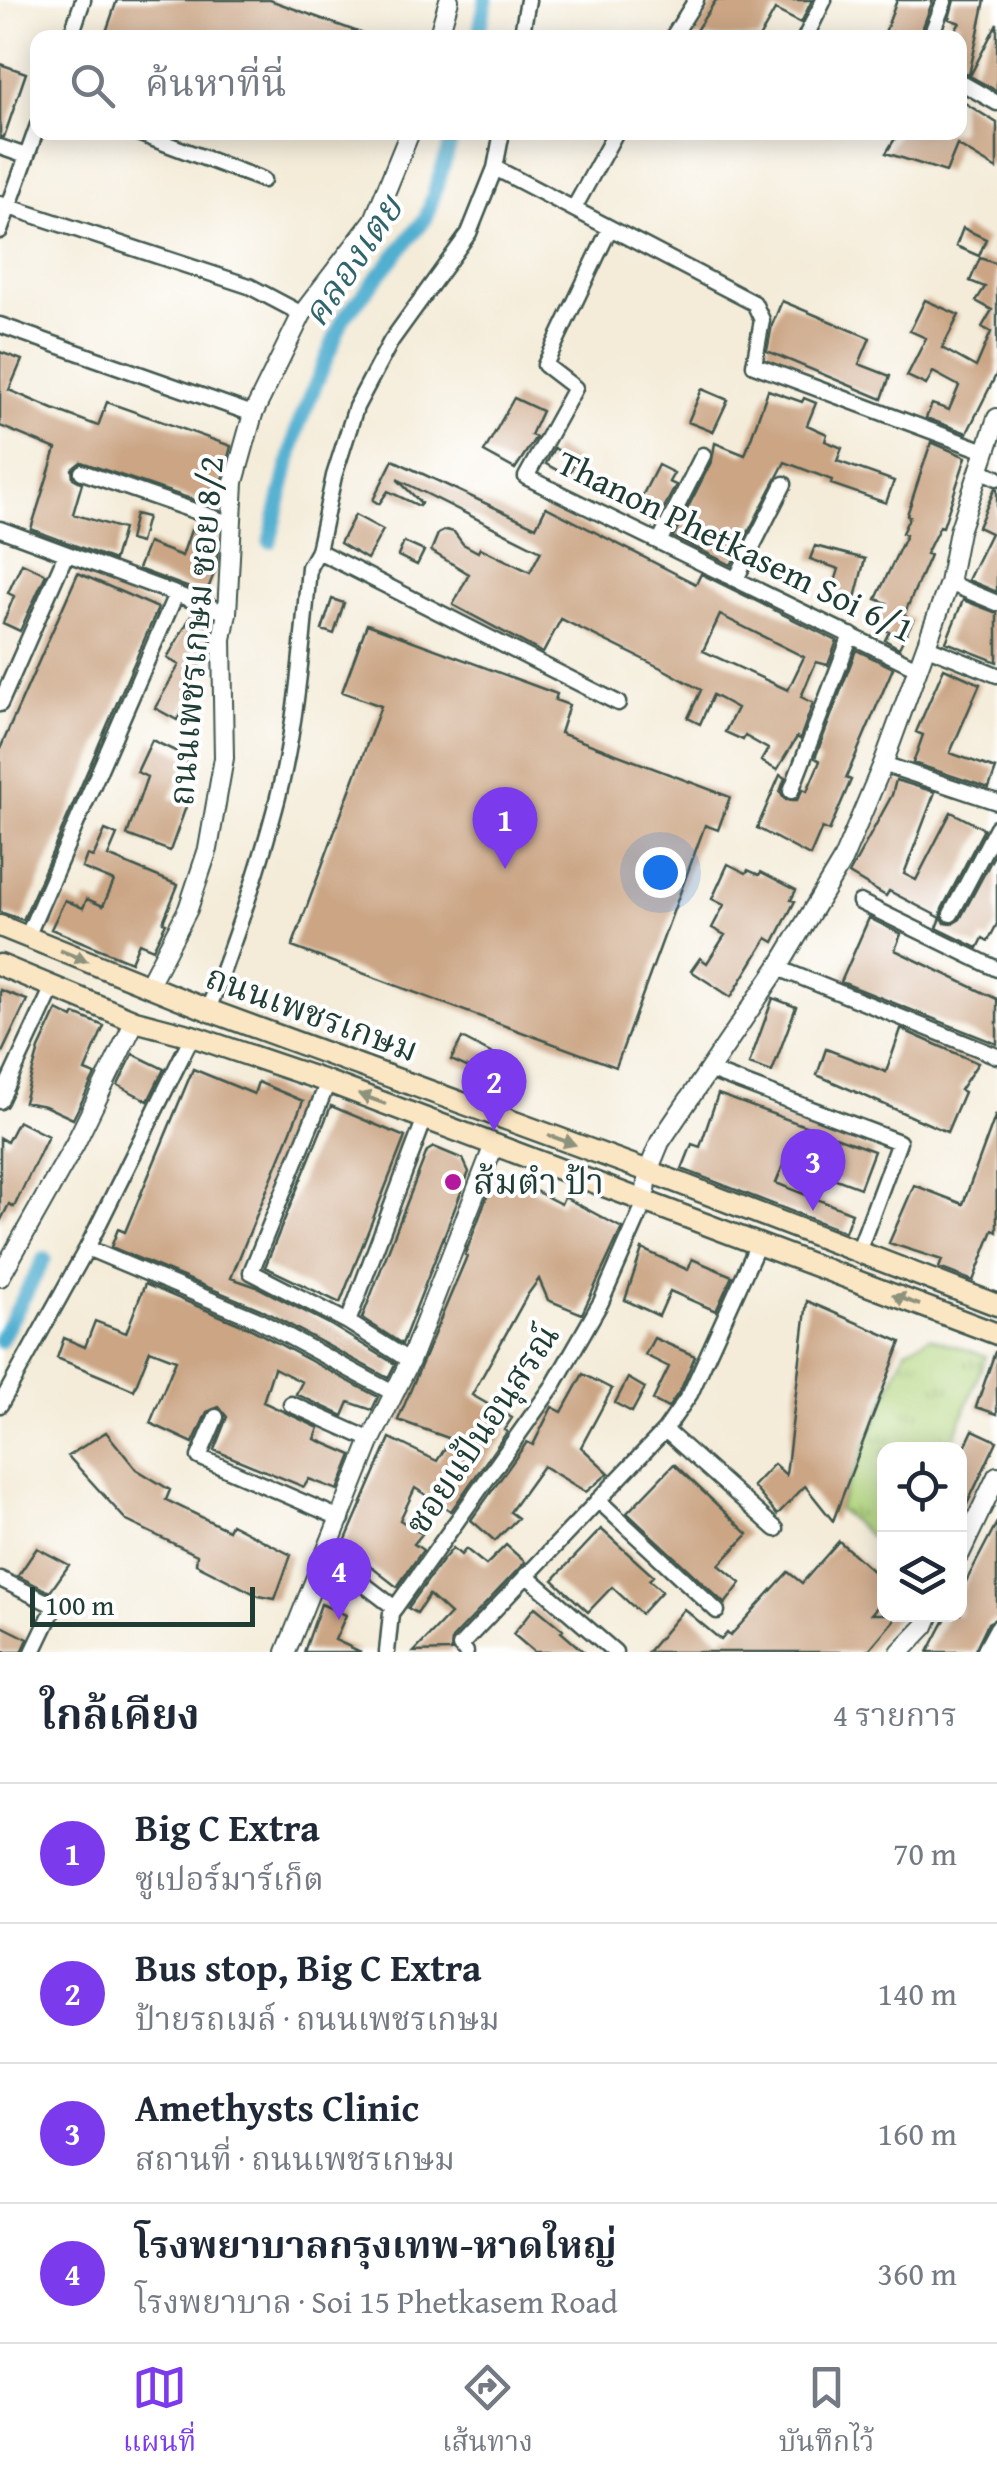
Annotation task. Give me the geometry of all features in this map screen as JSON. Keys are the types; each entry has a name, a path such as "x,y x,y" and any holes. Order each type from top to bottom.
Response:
{"main road":[{"name":"ถนนเพชรเกษม","path":"0,926 208,1010 648,1171 997,1305"},
{"name":"ถนนเพชรเกษม","path":"0,964 135,1021 328,1082 997,1334"}],"street":[{"path":"73,30 83,0"},
{"path":"440,30 448,0"},
{"path":"522,30 528,0"},
{"path":"677,30 696,0"},
{"path":"809,30 824,0"},
{"path":"933,30 944,2"},
{"path":"967,86 997,103"},
{"path":"0,231 4,205 32,140"},
{"path":"156,140 263,180"},
{"name":"ถนนเพชรเกษม ซอย 8/2","path":"148,986 188,908 208,849 224,758 222,639 234,482 253,414 302,314 374,220 407,140"},
{"path":"208,1010 236,938 275,809 300,676 309,567 318,551 334,476 356,407 391,341 469,233 495,168 500,140"},
{"path":"574,208 612,140"},
{"path":"0,147 26,156"},
{"path":"495,168 754,303 762,320 754,365 981,460 997,478"},
{"path":"4,205 249,286 302,314"},
{"name":"Thanon Phetkasem Soi 6/1","path":"610,228 545,365 575,388 526,477 919,669"},
{"path":"0,325 253,414"},
{"path":"645,1202 648,1171 660,1142 778,968 842,861 883,764 950,583 954,550 997,418"},
{"path":"659,542 703,455"},
{"path":"82,472 232,524"},
{"path":"736,579 784,484"},
{"path":"0,529 226,613"},
{"path":"318,551 618,703"},
{"path":"0,704 66,554"},
{"path":"950,583 997,603"},
{"path":"27,937 176,594"},
{"path":"791,791 851,635"},
{"path":"925,646 997,675"},
{"path":"883,764 997,802"},
{"path":"951,914 997,827"},
{"path":"860,902 997,969"},
{"path":"778,968 997,1056"},
{"path":"0,1101 53,987"},
{"path":"0,1278 76,1144 135,1021"},
{"path":"0,1405 87,1248 192,1036"},
{"path":"708,1070 899,1142 858,1252"},
{"path":"328,1082 252,1272 348,1322 410,1361"},
{"path":"348,1322 425,1118"},
{"path":"286,1652 371,1440 410,1361 494,1145"},
{"name":"ซอยแป้นอนุสรณ์","path":"394,1608 553,1386 601,1302 645,1202"},
{"path":"466,1652 460,1646 665,1430 690,1394 758,1244"},
{"path":"87,1248 256,1319 395,1394"},
{"path":"291,1404 371,1440"},
{"path":"216,1416 199,1456 342,1519"},
{"path":"665,1430 776,1530"},
{"path":"967,1539 997,1476"},
{"path":"598,1500 717,1610"},
{"path":"327,1556 394,1608 387,1652"},
{"path":"526,1575 615,1652"},
{"path":"0,1579 55,1606 33,1652"},
{"path":"900,1652 927,1622"},
{"path":"984,1652 997,1628"}],"green space":[{"path":"929,1337 986,1356 953,1442 877,1442 877,1542 838,1509 906,1350"}],"building":[{"path":"117,0 270,0 352,30 107,30"},
{"path":"716,0 812,0 801,23 775,10 764,30 696,30"},
{"path":"897,0 933,0 922,30 886,30"},
{"path":"954,0 985,0 969,75 967,30 955,30 960,23 949,19"},
{"path":"997,23 997,91 970,76"},
{"path":"0,64 26,73 4,137 0,137"},
{"path":"967,104 997,123 997,169 957,145 946,172 886,153 894,140 967,140"},
{"path":"963,228 986,239 979,256 956,246"},
{"path":"980,258 997,264 997,373 967,433 926,418 932,404 949,410 959,386 933,372 926,385 907,376 926,338 910,331 925,300 959,315 942,348 976,367 991,332 982,327 992,310 976,301 985,287 970,281"},
{"path":"782,301 870,338 859,364 890,376 882,399 767,351"},
{"path":"0,352 22,360 9,390 53,409 98,426 107,402 231,446 215,507 81,462 72,469 73,478 82,483 73,514 123,529 114,560 31,529 56,449 0,426"},
{"path":"702,389 728,400 713,432 688,422"},
{"path":"768,390 816,403 807,425 827,434 825,441 842,448 837,461 894,481 886,503 831,484 832,480 785,462 731,565 673,537 712,460 715,443 745,455"},
{"path":"514,398 542,411 531,435 536,437 515,469 484,452"},
{"path":"931,442 966,457 943,527 940,526 926,554 930,555 904,615 913,620 899,648 885,640 889,632 876,624 887,603 876,599 906,535 902,533"},
{"path":"554,448 576,460 568,476 546,464"},
{"path":"393,460 536,527 546,507 696,584 701,574 837,641 828,665 816,662 801,697 813,703 800,739 797,737 777,770 761,761 768,749 745,736 743,740 725,732 737,708 713,695 700,724 688,718 701,690 663,669 561,619 543,653 453,605 469,574 431,551 438,534 454,532 463,544 478,552 480,548 530,572 541,551 397,479 421,503 419,506 388,491 379,504 373,500","holes":["720,615 804,657 788,690 703,651"]},
{"path":"658,465 674,473 669,482 676,485 664,508 653,503 650,508 639,502"},
{"path":"995,488 997,592 968,580 991,533 978,527"},
{"path":"135,514 147,517 140,543 129,540"},
{"path":"355,515 383,530 367,559 340,543"},
{"path":"191,530 218,540 217,566 206,594 138,569 148,543 182,556"},
{"path":"404,542 424,551 417,565 398,556"},
{"path":"815,546 865,559 854,602 831,595 839,569 810,559"},
{"path":"22,563 46,574 20,631 3,623 14,596 8,593"},
{"path":"78,573 158,608 23,920 0,912 0,749"},
{"path":"332,599 344,603 334,634 322,630"},
{"path":"963,600 997,613 997,662 946,642"},
{"path":"191,616 211,628 210,648 190,683 196,686 177,720 155,708 179,665 167,658"},
{"path":"367,624 557,694 555,700 569,705 560,733 730,797 718,830 705,825 616,1067 292,947 381,706 342,692"},
{"path":"856,650 893,668 846,778 851,780 829,831 822,828 810,856 757,828 780,775 785,778 780,792 786,800 797,800 803,789 807,791 820,761 815,758"},
{"path":"944,668 980,684 950,753 996,769 989,788 913,763 923,735 916,732"},
{"path":"152,740 190,758 170,798 187,804 170,851 127,835 147,777 137,772"},
{"path":"896,780 935,792 904,874 916,880 951,812 984,829 942,909 945,923 960,919 997,850 997,924 988,941 983,938 978,948 937,928 941,918 889,891 886,896 849,874 892,795"},
{"path":"105,830 117,835 108,856 178,885 153,949 139,943 131,962 51,929 65,900 83,908 87,899 103,906 114,881 82,868 87,855 93,857"},
{"path":"728,864 746,873 761,872 796,890 791,900 795,901 774,942 767,938 731,997 691,971 700,958 707,963 725,935 712,928 724,905 712,899"},
{"path":"869,918 901,934 895,950 997,999 997,1044 841,982"},
{"path":"0,990 27,1000 0,1057"},
{"path":"773,998 796,1007 772,1072 749,1064"},
{"path":"57,1010 104,1026 85,1071 95,1075 73,1119 45,1106 24,1102 39,1049"},
{"path":"901,1029 978,1063 960,1090 964,1092 947,1132 817,1075 826,1049 886,1072"},
{"path":"462,1038 502,1059 493,1079 451,1060"},
{"path":"133,1054 164,1069 148,1101 118,1085"},
{"path":"193,1069 254,1094 258,1082 303,1101 231,1278 329,1324 395,1364 388,1378 260,1309 111,1247 118,1229 125,1232"},
{"path":"718,1094 874,1151 860,1188 785,1160 776,1183 852,1213 845,1232 682,1169 692,1144 700,1147"},
{"path":"331,1106 405,1137 340,1303 265,1267"},
{"path":"996,1114 997,1232 993,1230 973,1281 939,1268 942,1260 889,1243 914,1185 963,1204"},
{"path":"18,1121 48,1136 14,1207 9,1204 0,1222 0,1138 7,1142"},
{"path":"434,1147 463,1159 469,1172 402,1344 362,1318 427,1151"},
{"path":"497,1179 514,1180 561,1204 564,1197 622,1228 582,1314 548,1300 539,1279 528,1294 472,1395 512,1418 504,1430 507,1432 451,1511 415,1488 400,1520 422,1534 414,1544 423,1550 397,1587 365,1562 341,1551 390,1438 437,1461 451,1439 398,1420"},
{"path":"642,1249 688,1270 692,1259 732,1276 716,1311 670,1291 659,1316 625,1300"},
{"path":"145,1284 251,1329 378,1397 372,1410 349,1402 343,1416 296,1394 302,1382 274,1368 263,1402 319,1428 315,1439 352,1455 338,1490 309,1479 304,1487 214,1450 227,1417 219,1407 207,1412 193,1443 150,1423 176,1360 150,1350 134,1390 57,1358 64,1338 85,1347 95,1321 126,1333"},
{"path":"807,1301 901,1342 833,1521 805,1486 777,1515 753,1486 774,1464 786,1475"},
{"path":"654,1338 695,1356 668,1408 653,1400 669,1367 645,1355"},
{"path":"997,1352 997,1414 976,1407"},
{"path":"583,1374 612,1389 581,1447 609,1473 586,1492 543,1466 510,1512 518,1518 495,1541 471,1520 527,1442 533,1445 552,1407 562,1412"},
{"path":"628,1378 645,1388 632,1412 615,1403"},
{"path":"973,1430 997,1441 967,1504 967,1443"},
{"path":"106,1432 136,1469 170,1490 166,1500 228,1530 231,1524 291,1555 275,1599 259,1596 196,1564 197,1555 127,1521 68,1456"},
{"path":"674,1464 748,1534 719,1565 741,1583 725,1604 627,1513"},
{"path":"997,1522 997,1618 988,1623 974,1652 928,1652 944,1622 967,1622 967,1580"},
{"path":"601,1529 653,1576 649,1580 662,1591 641,1614 612,1587 588,1612 553,1580"},
{"path":"839,1541 877,1575 877,1607 871,1614 877,1614 877,1622 892,1622 867,1652 648,1652 684,1609 721,1640 727,1633 730,1636 788,1572 802,1583"},
{"path":"506,1545 525,1562 452,1639 451,1651 414,1652 450,1614 429,1595 417,1613 408,1608 453,1548 461,1555 466,1549 486,1565"},
{"path":"37,1548 69,1565 50,1592 18,1576"},
{"path":"321,1604 346,1615 335,1640 361,1652 304,1652"},
{"path":"535,1607 584,1652 534,1652 513,1634"},
{"path":"0,1625 28,1639 22,1652 0,1652"}],"waterway":[{"name":"คลองเตย","path":"480,30 486,0"},
{"name":"คลองเตย","path":"270,541 298,426 343,319 426,218 451,140"},
{"name":"คลองเตย","path":"0,1341 44,1259"}],"place":[{"name":"Big C Extra","path":"505,869"},
{"name":"Bus stop, Big C Extra","path":"494,1131"},
{"name":"ส้มตำ ป้า","path":"453,1182"},
{"name":"Amethysts Clinic","path":"813,1211"},
{"name":"โรงพยาบาลกรุงเทพ-หาดใหญ่","path":"339,1620"}]}
